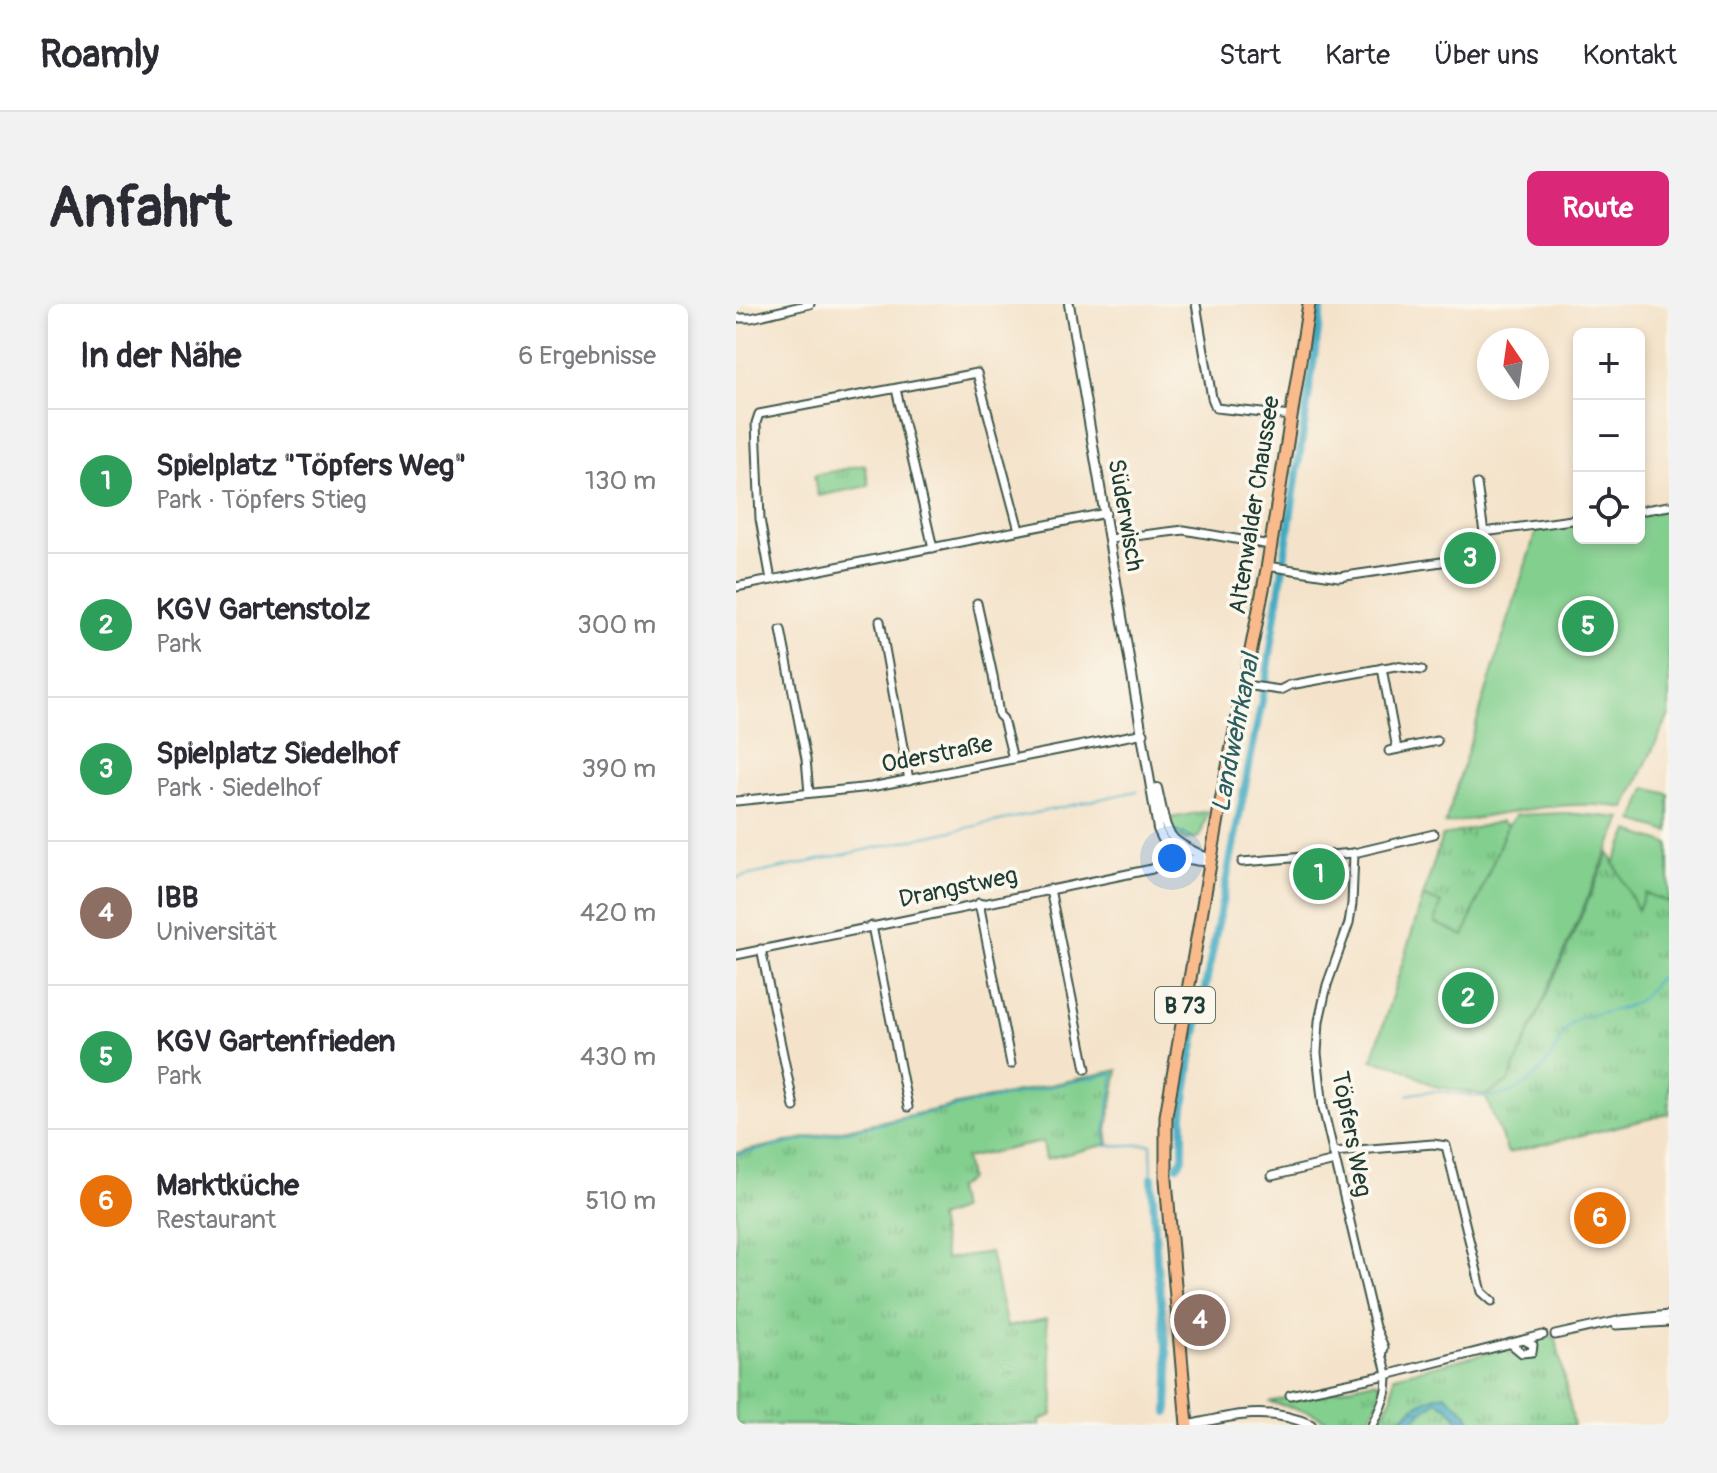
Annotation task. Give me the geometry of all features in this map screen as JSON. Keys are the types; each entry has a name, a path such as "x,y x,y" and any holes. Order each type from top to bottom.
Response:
{"main road":[{"name":"Altenwalder Chaussee","path":"1188,1425 1164,1149 1172,1072 1245,685 1272,567 1270,545 1309,304"}],"street":[{"path":"736,318 751,318 810,304"},
{"name":"Süderwisch","path":"1069,304 1158,829 1168,848 1178,850"},
{"path":"1196,304 1216,408 1291,416"},
{"path":"771,580 760,519 756,423 759,414 977,373 1019,530"},
{"path":"896,389 933,548"},
{"path":"1477,484 1482,536 1487,570 1472,578 1461,576 1455,560 1456,543 1482,536 1573,519"},
{"path":"1645,510 1669,506"},
{"path":"736,587 1106,513"},
{"path":"1110,539 1184,530 1270,545"},
{"path":"1272,567 1339,577 1455,560"},
{"path":"977,603 999,715 1003,719 1013,759"},
{"path":"880,621 909,780"},
{"path":"781,630 806,759 809,793"},
{"path":"1245,685 1280,690 1290,685 1395,666 1422,670"},
{"path":"1382,668 1393,750 1437,741"},
{"name":"Oderstraße","path":"736,801 856,789 1144,733"},
{"path":"1242,862 1354,853 1434,834"},
{"path":"1178,850 1195,861 1211,861"},
{"name":"Drangstweg","path":"736,955 1152,869 1178,850"},
{"name":"Töpfers Weg","path":"1354,853 1349,923 1327,985 1319,1021 1319,1082 1375,1327 1382,1336 1384,1347 1382,1356 1388,1387 1384,1403 1372,1425"},
{"path":"1050,889 1086,1069"},
{"path":"979,903 1011,1064"},
{"path":"872,926 908,1107"},
{"path":"761,949 794,1107"},
{"path":"1333,1152 1433,1144 1446,1146 1482,1292 1492,1301"},
{"path":"1272,1176 1335,1161"},
{"path":"1555,1335 1622,1320 1669,1315"},
{"path":"1602,1325 1669,1322"},
{"path":"1290,1395 1386,1375 1543,1335"},
{"path":"1510,1343 1522,1353 1532,1352 1533,1345 1524,1340"},
{"path":"1188,1425 1265,1412 1288,1416 1311,1425"}],"green space":[{"path":"865,465 869,486 818,496 814,475"},
{"path":"1669,509 1669,715 1625,808 1557,806 1445,824 1537,528 1573,524 1573,544 1645,544 1645,514"},
{"path":"1646,788 1669,794 1669,832 1634,821"},
{"path":"1208,811 1200,837 1184,840 1175,834 1170,818"},
{"path":"1565,813 1622,818 1508,1082 1485,1095 1434,1086 1398,1066 1372,1060 1423,897 1441,903 1435,923 1464,936 1507,826 1516,815"},
{"path":"1502,821 1507,826 1464,936 1435,923 1441,903 1423,897 1442,836"},
{"path":"1629,831 1669,844 1669,902 1645,893 1638,910 1614,863"},
{"path":"1609,853 1638,909 1644,893 1669,902 1669,1114 1508,1153 1485,1095 1508,1082"},
{"path":"1338,866 1339,887 1298,879 1300,868"},
{"path":"1118,1070 1107,1130 1109,1144 1046,1159 1043,1142 965,1158 969,1179 956,1189 960,1210 938,1218 945,1259 990,1252 1007,1327 1046,1319 1054,1398 1052,1415 1040,1420 1040,1425 736,1425 736,1153"},
{"path":"1550,1335 1556,1339 1574,1425 1378,1425 1392,1397 1394,1376 1507,1348 1522,1357 1538,1354 1535,1338"},
{"path":"1374,1381 1381,1384 1381,1394 1366,1425 1336,1425 1310,1412 1269,1402 1289,1397 1291,1401"}],"water":[{"path":"1445,1394 1467,1413 1473,1425 1462,1425 1448,1407 1437,1401 1406,1425 1393,1425 1417,1405"}],"waterway":[{"name":"Landwehrkanal","path":"1177,1166 1183,1158 1183,1114 1191,1059 1267,675 1322,304"},
{"path":"736,878 1137,791"},
{"path":"1408,1095 1443,1092 1490,1097 1522,1087 1549,1061 1563,1033 1573,1021 1633,1004 1659,979 1669,975"},
{"path":"736,1155 1114,1073 1105,1131 1106,1146 1151,1144 1152,1178"},
{"name":"Landwehrkanal","path":"1152,1178 1157,1266 1169,1371 1168,1412"}],"place":[{"name":"Spielplatz Siedelhof","path":"1470,558"},
{"name":"KGV Gartenfrieden","path":"1588,626"},
{"name":"Spielplatz \"Töpfers Weg\"","path":"1319,874"},
{"name":"KGV Gartenstolz","path":"1468,998"},
{"name":"Marktküche","path":"1600,1218"},
{"name":"IBB","path":"1200,1320"}]}
